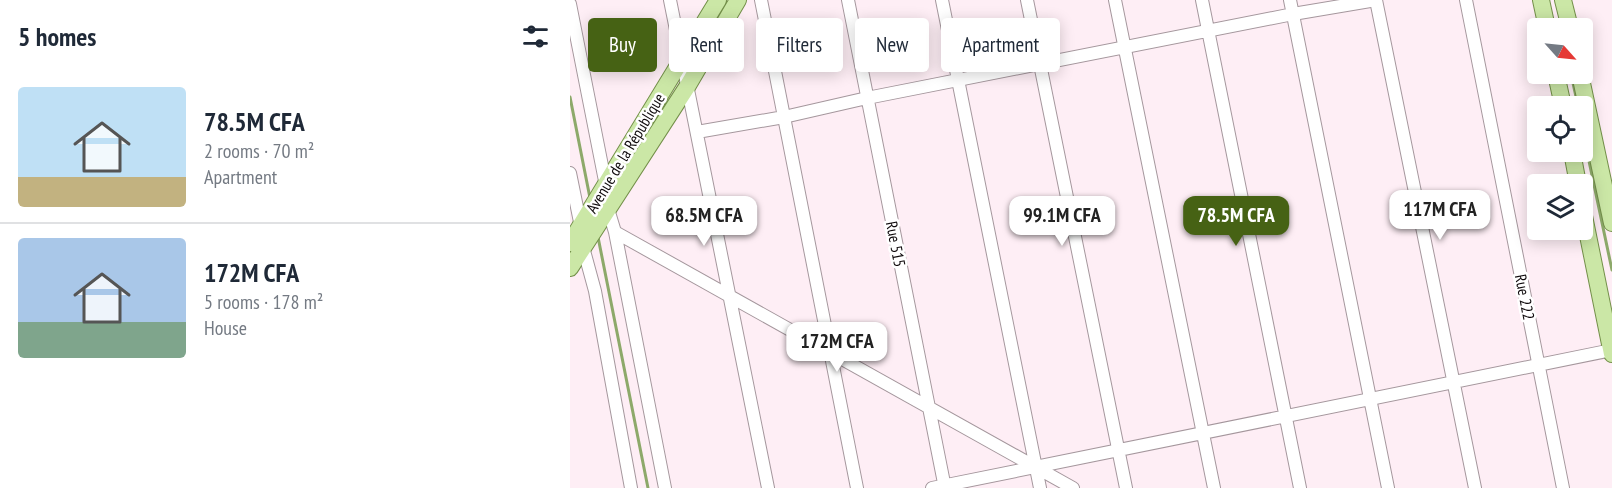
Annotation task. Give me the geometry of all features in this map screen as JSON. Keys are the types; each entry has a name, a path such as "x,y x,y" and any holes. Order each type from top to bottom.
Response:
{"main road":[{"name":"Avenue de la République","path":"707,18 718,0"},
{"name":"Avenue de la République","path":"573,244 608,209 687,87 738,0"},
{"path":"1541,0 1545,18"},
{"path":"1563,0 1568,18"},
{"name":"Avenue de la République","path":"570,268 573,244 581,226 674,72"},
{"path":"1583,84 1608,181 1612,223"},
{"path":"1589,240 1612,351"}],"street":[{"path":"670,0 674,18"},
{"path":"761,0 857,488"},
{"name":"Rue 515","path":"848,0 928,407 941,487"},
{"path":"942,0 1040,488"},
{"path":"1027,0 1031,18"},
{"path":"1114,0 1214,488"},
{"path":"1202,0 1300,488"},
{"path":"1290,0 1388,488"},
{"path":"1060,60 1293,14 1376,0 1475,488"},
{"name":"Rue 222","path":"1466,0 1563,488"},
{"path":"570,4 606,186"},
{"path":"684,72 768,488"},
{"path":"697,132 784,117 999,72"},
{"path":"1042,72 1126,488"},
{"path":"570,172 581,226"},
{"path":"608,209 615,232 665,488"},
{"path":"615,232 1074,488"},
{"path":"573,244 595,291 631,488"},
{"path":"941,487 1612,351"}],"waterway":[{"path":"1573,84 1576,96"},
{"path":"570,97 590,198"},
{"path":"1589,162 1612,270"},
{"path":"598,237 648,488"}]}
